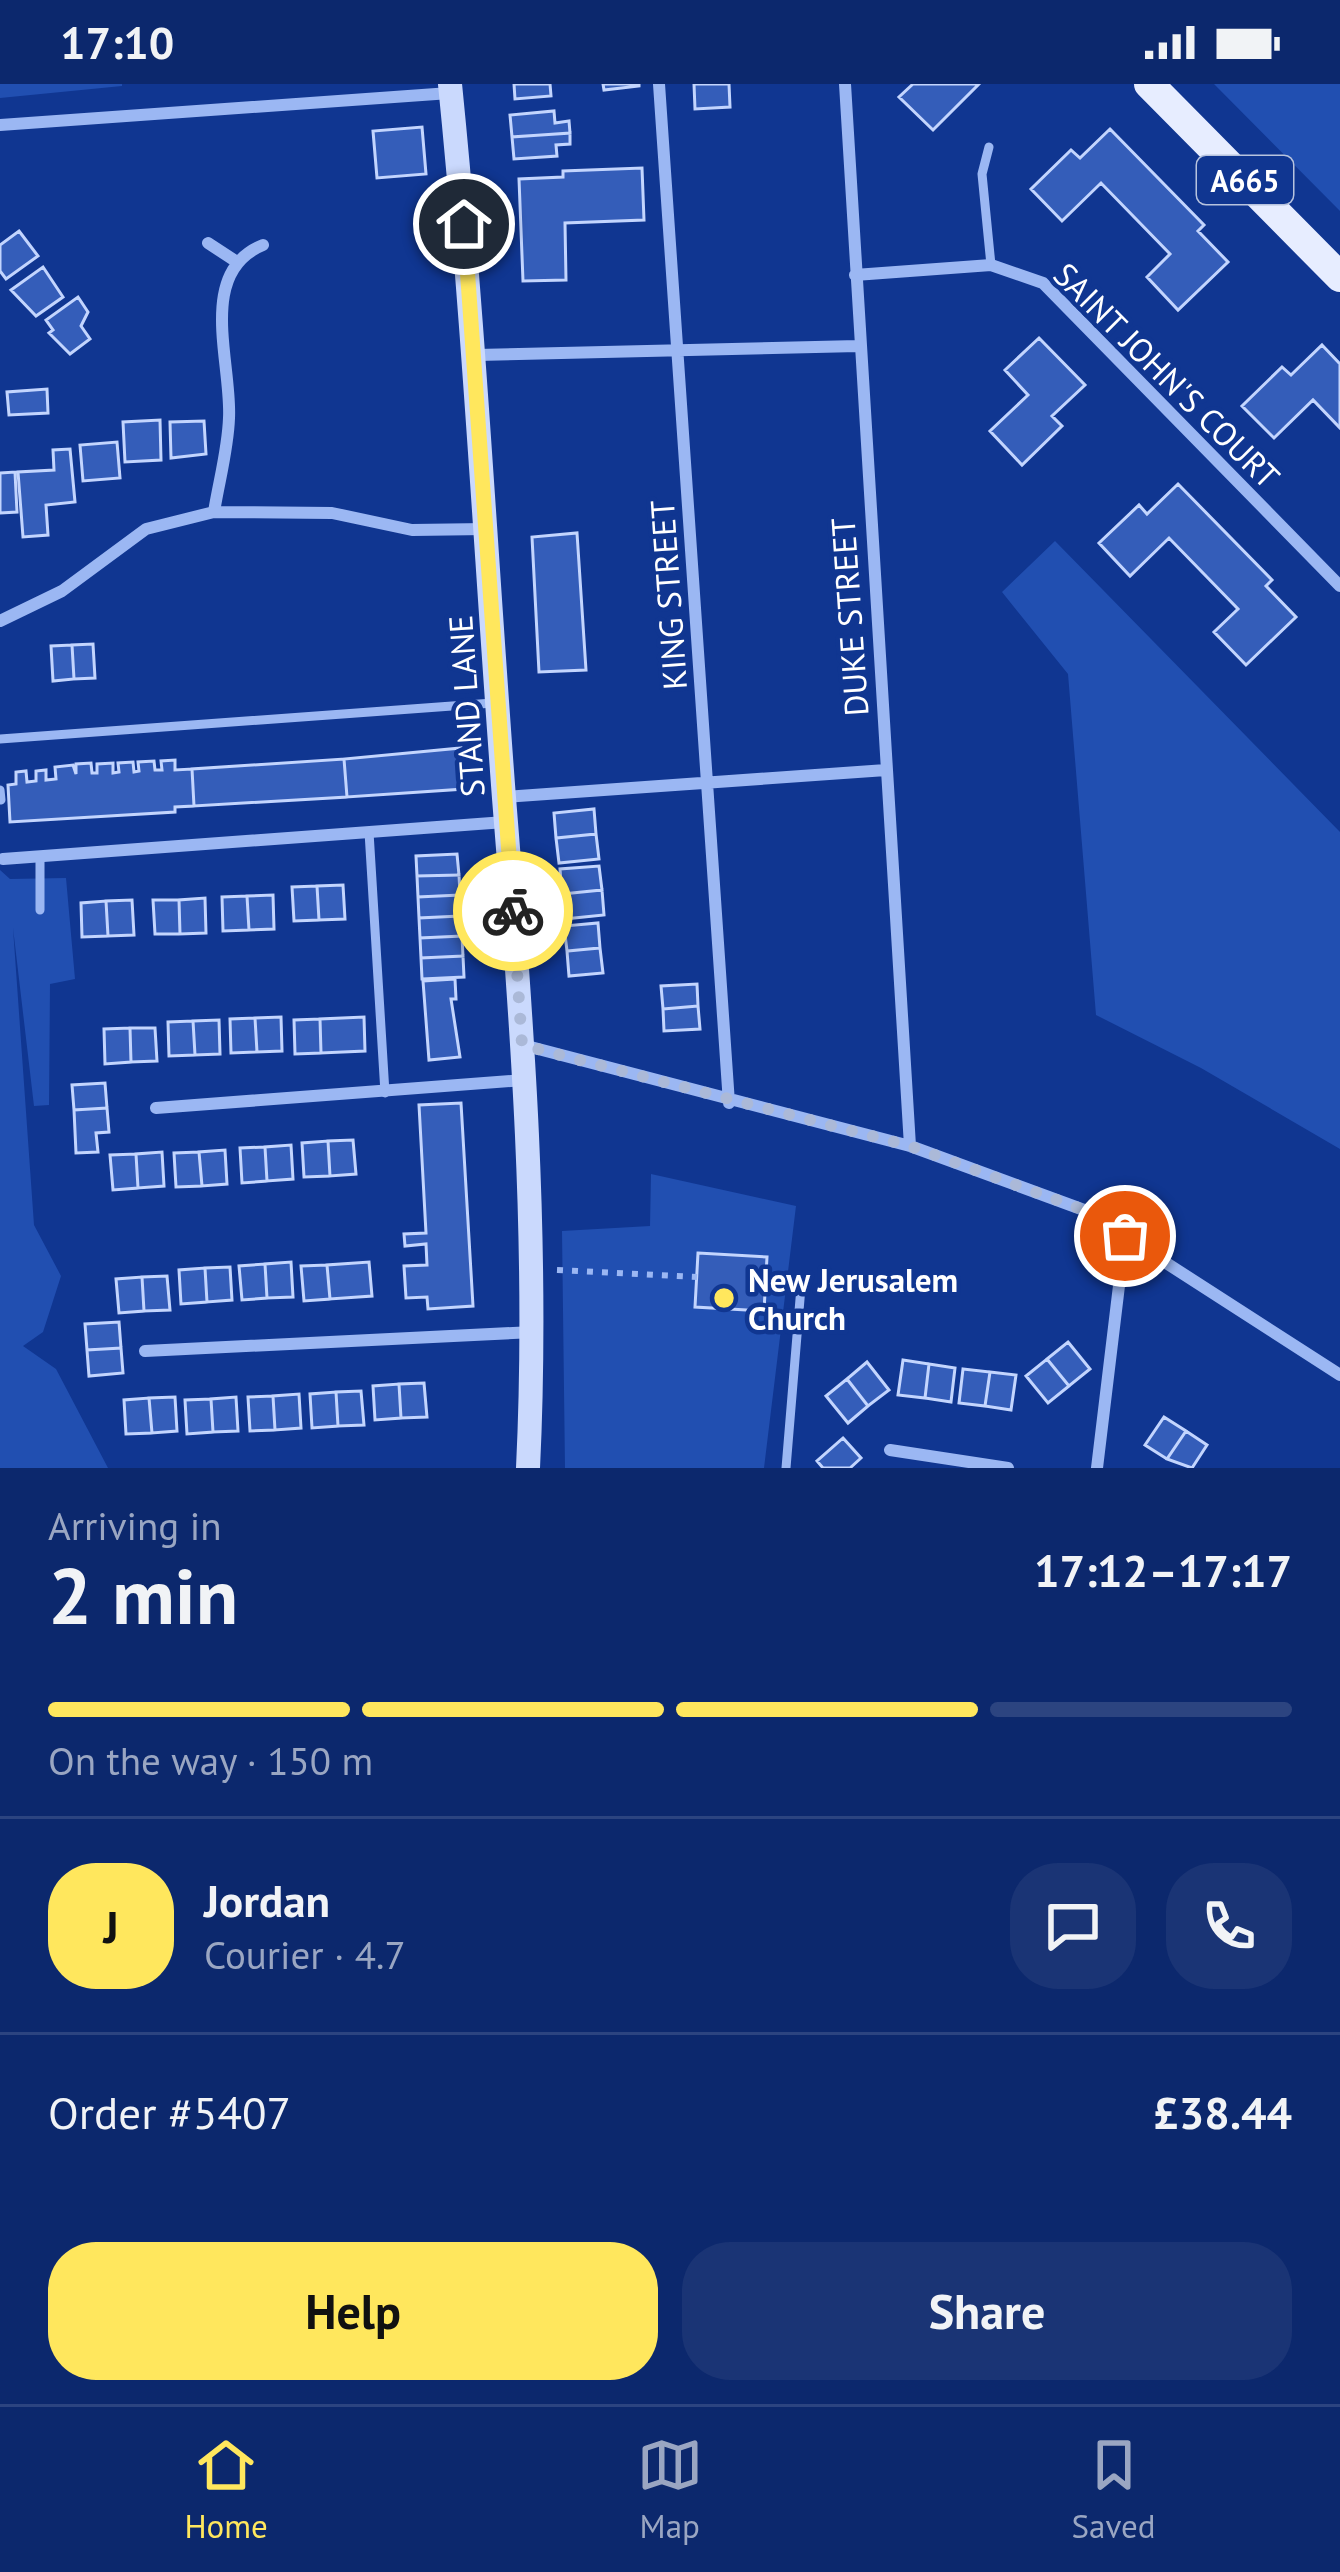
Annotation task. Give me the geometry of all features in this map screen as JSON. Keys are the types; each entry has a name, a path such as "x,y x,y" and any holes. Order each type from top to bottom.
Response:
{"main road":[{"name":"A665","path":"1149,84 1340,277"}],"street":[{"name":"KING STREET","path":"658,84 729,1102"},
{"name":"DUKE STREET","path":"845,84 910,1146"},
{"path":"0,125 451,89"},
{"name":"STAND LANE","path":"451,89 477,356 522,1045 535,1332 528,1468"},
{"path":"208,243 237,262"},
{"path":"214,512 230,418 223,295 237,262 263,245"},
{"name":"SAINT JOHN'S COURT","path":"855,275 991,265 1043,283 1340,586"},
{"path":"477,356 858,346"},
{"path":"1,618 62,590 146,530 214,512 332,513 412,530 487,529"},
{"path":"3,859 369,832 707,782 886,770"},
{"path":"522,1045 910,1146 1084,1210 1340,1376"},
{"path":"156,1108 523,1080"},
{"path":"1096,1468 1125,1236"},
{"path":"145,1351 535,1332"},
{"path":"890,1450 1008,1468"}],"lane":[{"path":"989,147 982,174 991,265"},
{"path":"0,739 498,703"},
{"path":"0,790 1,800"},
{"path":"369,832 385,1093"},
{"path":"40,856 40,910"},
{"path":"786,1468 801,1287"}],"path":[{"path":"532,1269 697,1277"}],"shaded area":[{"path":"0,84 122,84 122,86 0,98"},
{"path":"1214,84 1340,84 1340,211"},
{"path":"1055,541 1340,832 1340,1149 1201,1068 1096,1015 1068,674 1002,592"},
{"path":"0,870 10,879 66,878 75,979 50,984 49,1105 34,1106 13,928 34,1225 61,1276 43,1332 23,1346 56,1369 108,1468 0,1468"},
{"path":"651,1174 796,1206 764,1468 565,1468 562,1231 650,1226"}],"building":[{"path":"514,84 550,84 551,96 515,99"},
{"path":"603,84 639,84 639,86 604,90"},
{"path":"694,84 729,84 730,107 695,109"},
{"path":"913,84 979,84 933,130 899,97"},
{"path":"554,111 555,123 569,121 570,133 512,137 510,115"},
{"path":"422,127 426,174 377,178 373,131"},
{"path":"1110,129 1204,225 1198,231 1228,262 1178,310 1147,277 1170,254 1101,183 1062,221 1031,189 1071,150 1080,158"},
{"path":"570,133 570,144 556,145 557,156 514,159 512,137"},
{"path":"642,168 644,220 565,223 566,280 523,281 519,179 563,177 563,171"},
{"path":"19,231 38,256 6,279 0,271 0,245"},
{"path":"43,267 63,297 36,316 11,290"},
{"path":"78,297 88,312 81,326 90,339 70,354 49,333 53,330 46,320"},
{"path":"1039,338 1085,385 1052,416 1062,426 1022,465 990,431 1028,395 1005,370"},
{"path":"1322,345 1340,364 1340,428 1313,400 1274,438 1242,406 1282,367 1291,375"},
{"path":"47,389 48,413 9,415 7,392"},
{"path":"160,420 161,460 125,462 123,422"},
{"path":"204,421 206,454 171,458 170,422"},
{"path":"117,442 120,478 83,481 80,445"},
{"path":"70,449 75,502 46,505 48,535 23,537 18,472 54,470 53,450"},
{"path":"15,472 17,512 0,513 0,473"},
{"path":"1178,484 1272,580 1266,586 1296,617 1246,665 1214,632 1238,609 1169,538 1130,576 1099,543 1139,505 1147,514"},
{"path":"577,533 586,670 539,672 532,537"},
{"path":"93,644 95,678 74,679 72,645"},
{"path":"72,645 74,679 53,681 51,646"},
{"path":"461,748 464,789 347,797 344,759"},
{"path":"344,759 347,797 194,806 192,769"},
{"path":"175,760 175,770 192,769 194,806 175,807 175,812 10,822 8,785 16,784 16,772 26,771 27,782 36,781 36,771 46,770 46,780 56,779 55,767 73,765 76,774 76,764 91,763 92,773 97,773 97,764 113,763 113,773 119,772 118,763 133,762 134,772 139,771 138,762 154,761 155,770 162,770 161,761"},
{"path":"594,809 596,834 556,838 554,813"},
{"path":"596,834 599,859 559,863 556,838"},
{"path":"457,854 459,875 417,876 416,856"},
{"path":"599,866 602,890 562,894 560,869"},
{"path":"459,875 460,895 418,897 417,876"},
{"path":"343,885 345,919 319,920 317,886"},
{"path":"317,886 319,920 294,921 292,887"},
{"path":"602,890 604,915 564,919 562,894"},
{"path":"273,895 274,929 249,930 247,896"},
{"path":"460,895 460,916 419,918 418,897"},
{"path":"247,896 249,930 223,931 222,897"},
{"path":"205,898 206,933 180,934 179,900"},
{"path":"132,900 134,935 108,936 106,901"},
{"path":"153,900 179,900 180,934 155,934"},
{"path":"106,901 108,936 82,937 81,903"},
{"path":"460,916 462,936 420,938 419,918"},
{"path":"598,923 600,948 567,951 564,926"},
{"path":"462,936 463,956 421,958 420,938"},
{"path":"600,948 603,973 569,976 567,951"},
{"path":"463,956 464,977 422,979 421,958"},
{"path":"455,979 456,999 451,999 460,1057 429,1060 423,981"},
{"path":"697,984 698,1006 663,1009 661,986"},
{"path":"698,1006 700,1029 664,1031 663,1009"},
{"path":"281,1017 282,1051 257,1052 255,1018"},
{"path":"364,1017 365,1051 321,1053 320,1019"},
{"path":"255,1018 257,1052 231,1053 230,1019"},
{"path":"320,1019 321,1053 295,1054 294,1020"},
{"path":"219,1020 220,1054 195,1055 193,1021"},
{"path":"193,1021 195,1055 169,1056 168,1022"},
{"path":"130,1028 155,1028 157,1061 131,1062"},
{"path":"130,1028 131,1062 105,1064 104,1029"},
{"path":"105,1083 107,1108 74,1110 72,1085"},
{"path":"461,1103 473,1306 428,1309 427,1297 406,1298 404,1266 427,1265 426,1244 405,1246 404,1234 426,1233 419,1105"},
{"path":"107,1108 109,1132 96,1133 98,1152 76,1153 74,1110"},
{"path":"353,1140 356,1174 330,1176 328,1141"},
{"path":"328,1141 330,1176 304,1177 302,1143"},
{"path":"291,1145 293,1179 267,1181 265,1147"},
{"path":"265,1147 267,1181 242,1183 240,1148"},
{"path":"225,1150 227,1184 202,1186 199,1152"},
{"path":"162,1152 164,1186 138,1188 136,1154"},
{"path":"199,1152 202,1186 176,1187 174,1153"},
{"path":"136,1154 138,1188 113,1190 110,1155"},
{"path":"698,1253 767,1257 764,1311 695,1307"},
{"path":"291,1262 293,1297 267,1298 265,1264"},
{"path":"369,1262 372,1296 330,1299 327,1265"},
{"path":"265,1264 267,1298 242,1300 239,1266"},
{"path":"327,1265 330,1299 304,1301 301,1266"},
{"path":"230,1267 232,1300 207,1302 205,1268"},
{"path":"205,1268 207,1302 181,1304 179,1270"},
{"path":"167,1276 170,1310 144,1311 142,1277"},
{"path":"142,1277 144,1311 119,1313 116,1279"},
{"path":"119,1322 121,1348 87,1350 85,1324"},
{"path":"1068,1342 1090,1369 1069,1386 1047,1359"},
{"path":"121,1348 123,1373 89,1376 87,1350"},
{"path":"1047,1359 1069,1386 1048,1403 1026,1376"},
{"path":"903,1360 929,1364 925,1398 898,1395"},
{"path":"867,1362 889,1390 868,1406 847,1379"},
{"path":"929,1364 955,1368 951,1402 925,1398"},
{"path":"963,1369 990,1372 985,1406 959,1403"},
{"path":"990,1372 1016,1375 1011,1410 985,1406"},
{"path":"847,1379 868,1406 848,1423 826,1396"},
{"path":"424,1383 427,1417 401,1418 399,1384"},
{"path":"399,1384 401,1418 375,1420 373,1386"},
{"path":"361,1391 364,1425 338,1426 336,1392"},
{"path":"336,1392 338,1426 312,1428 310,1394"},
{"path":"299,1394 301,1428 275,1430 273,1396"},
{"path":"273,1396 275,1430 250,1431 248,1397"},
{"path":"175,1397 177,1431 152,1433 149,1398"},
{"path":"236,1397 238,1431 213,1432 211,1399"},
{"path":"149,1398 152,1433 126,1434 124,1400"},
{"path":"211,1399 213,1432 187,1434 185,1400"},
{"path":"1164,1417 1186,1431 1167,1459 1145,1445"},
{"path":"1186,1431 1207,1445 1192,1468 1167,1459"},
{"path":"843,1438 861,1458 850,1468 823,1468 817,1461"}],"way so far":[{"path":"513,911 522,1045 910,1146 1084,1210 1125,1236"}],"place":[{"name":"New Jerusalem Church","path":"724,1298"}],"route":[{"path":"464,224 513,911"}]}
